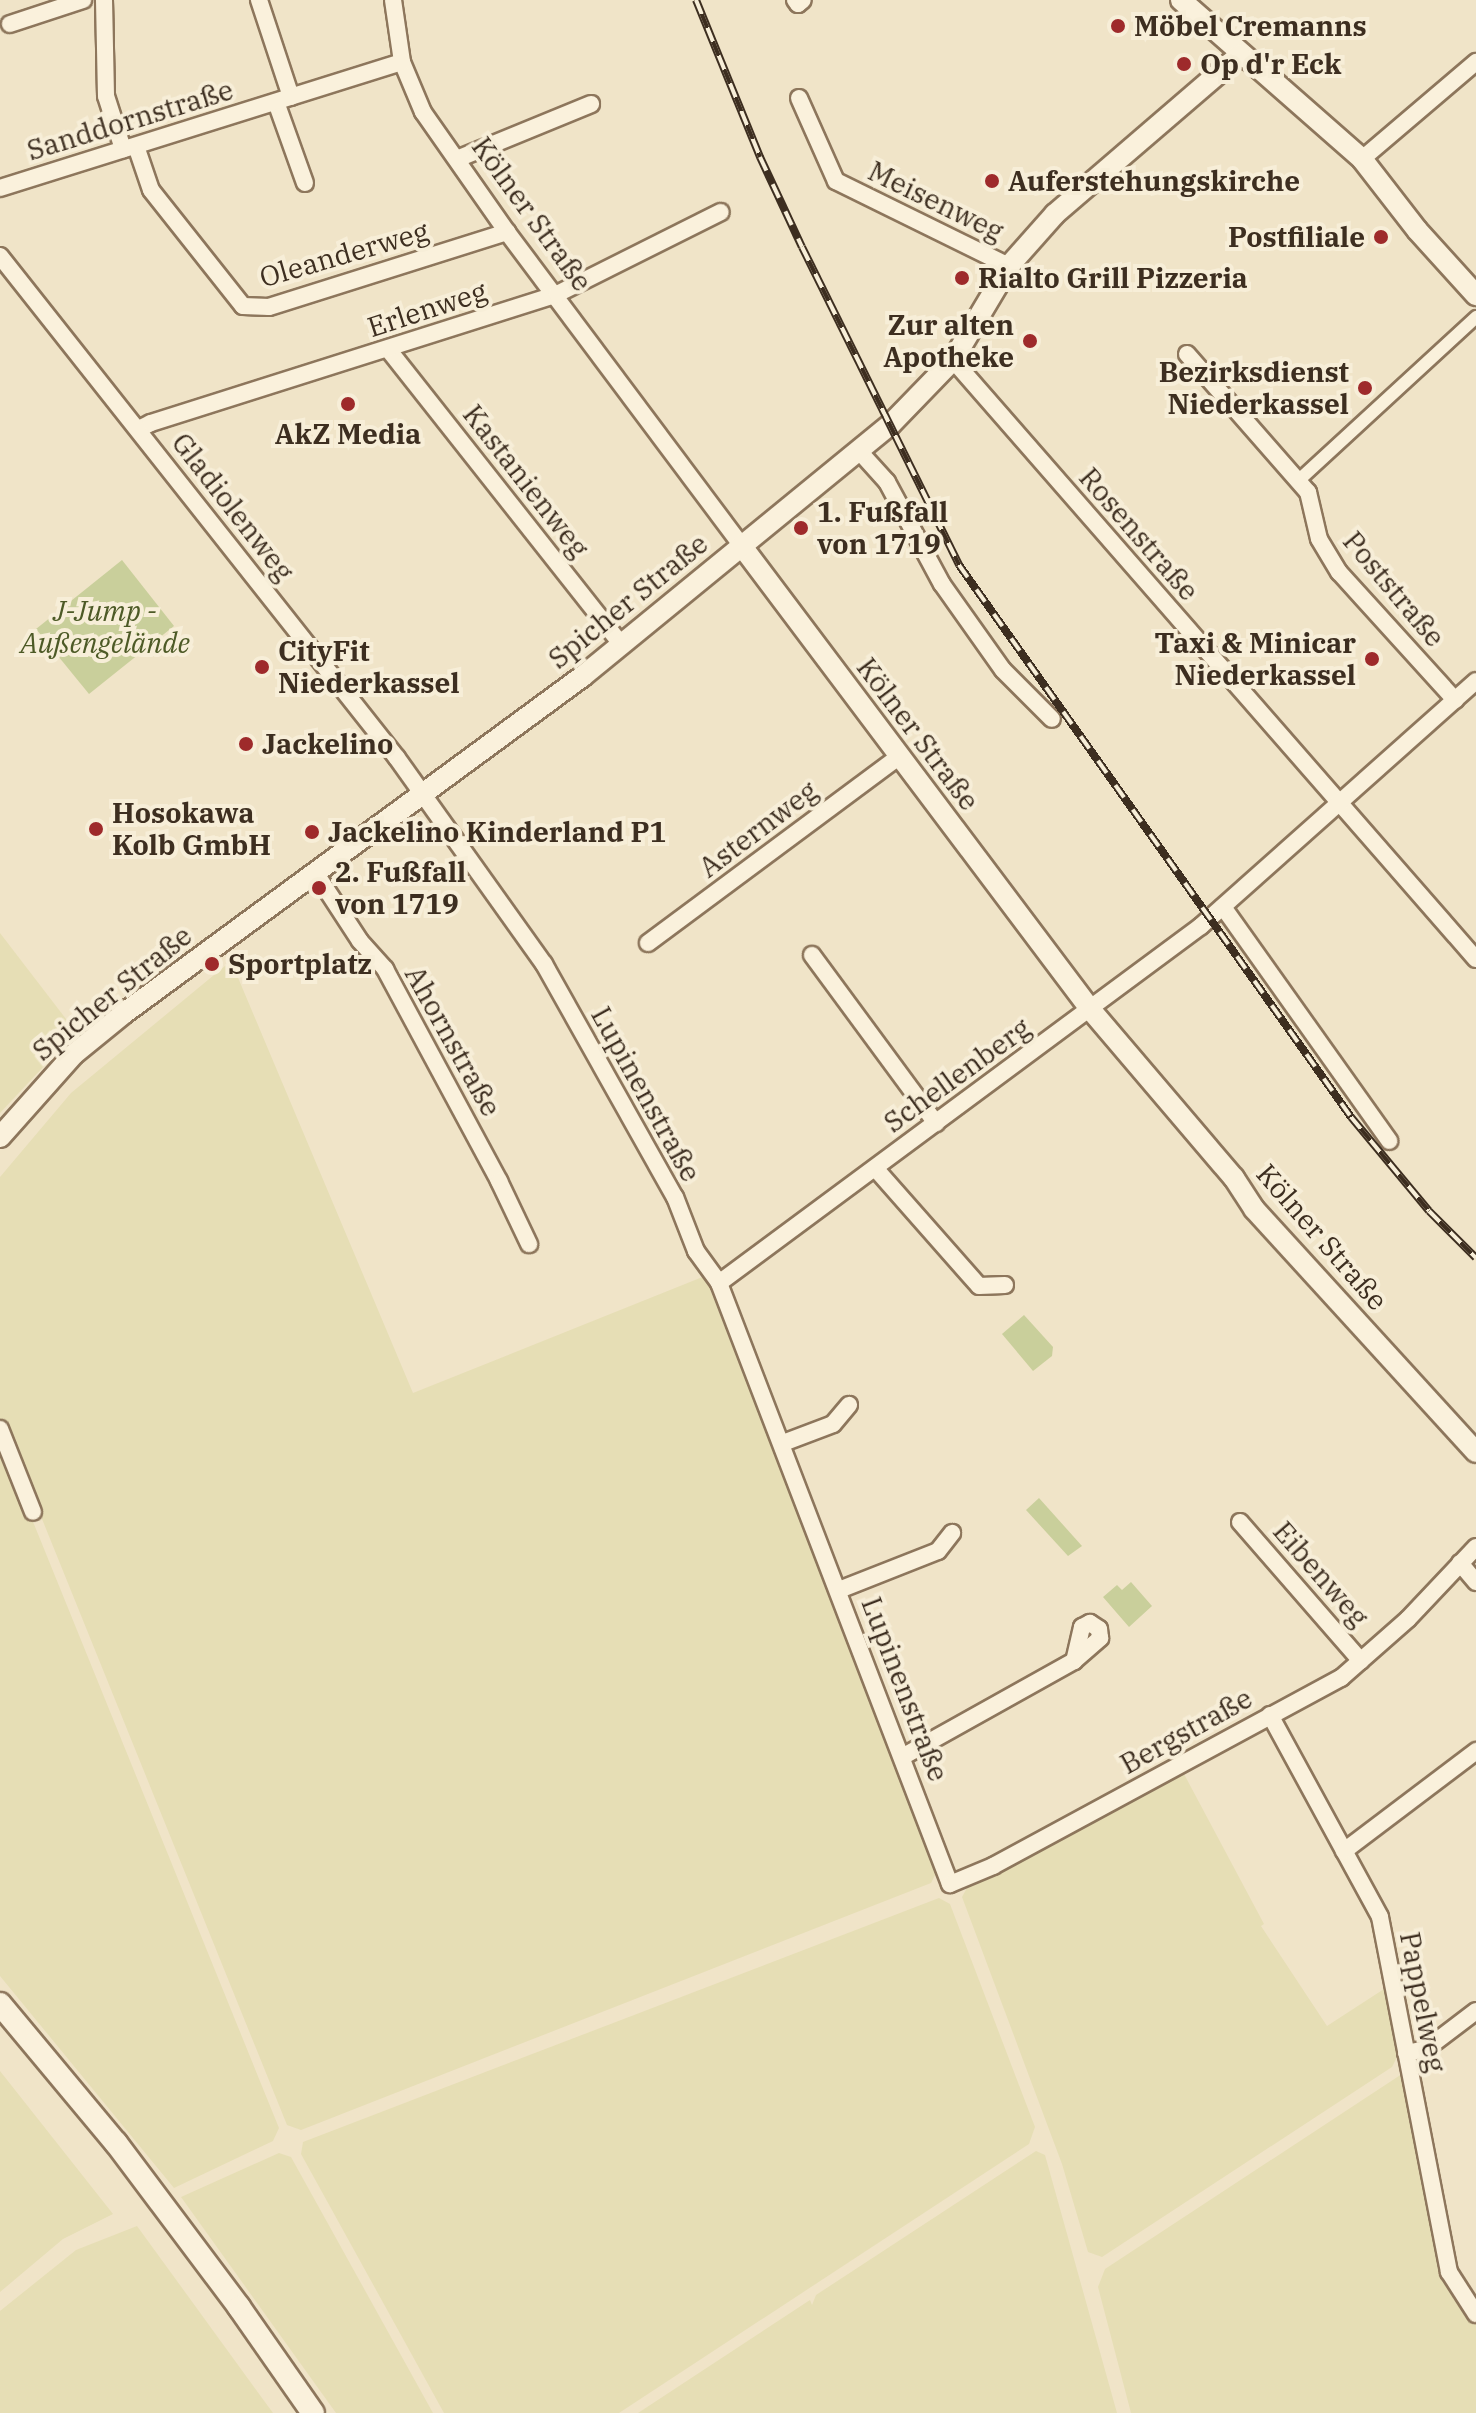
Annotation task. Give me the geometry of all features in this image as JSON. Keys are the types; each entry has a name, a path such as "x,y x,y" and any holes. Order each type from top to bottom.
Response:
{"main road":[{"path":"0,2004 124,2155 231,2295 313,2413"}],"street":[{"path":"10,24 83,0"},
{"name":"Oleanderweg","path":"104,0 106,96 129,148 151,190 243,306 269,307 507,232"},
{"path":"259,0 283,99"},
{"name":"Kölner Straße","path":"393,0 402,62 423,112 507,232 557,294 741,545 1090,1009 1234,1178 1254,1209 1476,1452"},
{"path":"795,0 798,4 803,0"},
{"path":"1181,0 1362,159 1417,230 1476,295"},
{"name":"Spicher Straße","path":"0,1137 74,1054 202,954 622,645 859,451 953,360 1009,266 1055,214 1240,55"},
{"name":"Sanddornstraße","path":"0,188 402,62"},
{"path":"1362,159 1476,62"},
{"name":"Meisenweg","path":"799,98 836,181 1009,266"},
{"name":"Sanddornstraße","path":"283,99 305,183"},
{"path":"457,159 591,104"},
{"name":"Erlenweg","path":"139,429 179,413 557,294 721,212"},
{"name":"Gladiolenweg","path":"0,256 422,793"},
{"path":"1299,480 1476,317"},
{"name":"Kastanienweg","path":"388,349 622,645"},
{"name":"Poststraße","path":"1187,354 1308,492 1326,555 1455,700"},
{"name":"Rosenstraße","path":"953,360 1476,959"},
{"path":"859,451 887,482 942,584 1003,670 1052,719"},
{"name":"Schellenberg","path":"719,1283 1223,907 1476,681"},
{"name":"Asternweg","path":"648,943 900,756"},
{"name":"Lupinenstraße","path":"422,793 544,964 675,1197 696,1251 719,1283 926,1819"},
{"name":"Ahornstraße","path":"315,872 360,941 385,969 463,1111 529,1244"},
{"path":"1223,907 1389,1141"},
{"path":"812,955 936,1123"},
{"path":"875,1168 979,1286 1005,1285"},
{"path":"783,1443 833,1424 849,1405"},
{"path":"0,1429 33,1512"},
{"name":"Eibenweg","path":"1240,1522 1361,1661"},
{"path":"839,1590 938,1551 952,1533"},
{"name":"Bergstraße","path":"926,1819 950,1884 993,1866 1341,1678 1476,1547"},
{"path":"1460,1563 1476,1582"},
{"path":"902,1757 1074,1661"},
{"name":"Pappelweg","path":"1270,1715 1380,1917 1449,2272 1476,2314"},
{"path":"1344,1851 1476,1751"},
{"path":"1406,2053 1426,2049 1476,2011"}],"shaded area":[{"path":"0,933 76,1032 0,1113"},
{"path":"231,961 413,1393 705,1276 937,1871 931,1883 301,2130 287,2125 40,1514 25,1502 279,2128 273,2141 174,2188 0,1976 0,1177 71,1093"},
{"path":"1184,1774 1264,1924 1261,1926 1327,2026 1384,1989 1397,2057 1392,2067 1102,2257 1088,2252 1062,2164 962,1897 968,1886 995,1876"},
{"path":"939,1898 950,1904 1035,2127 1029,2144 619,2413 444,2413 301,2154 303,2142"},
{"path":"0,2071 113,2214 63,2239 0,2292"},
{"path":"1405,2072 1445,2277 1476,2325 1476,2413 1131,2413 1098,2287 1105,2269"},
{"path":"1036,2151 1045,2155 1117,2413 638,2413 810,2300 812,2305 816,2295"},
{"path":"279,2153 291,2157 433,2413 336,2413 181,2197"},
{"path":"137,2226 273,2413 0,2413 0,2311 76,2250"}],"green space":[{"name":"J-Jump - Außengelände","path":"122,560 174,626 89,694 36,629"},
{"path":"1024,1315 1053,1347 1052,1356 1033,1371 1002,1334"},
{"path":"1039,1498 1082,1546 1068,1556 1026,1510"},
{"path":"1131,1582 1152,1606 1129,1627 1103,1597 1117,1585 1122,1590"}],"railway":[{"path":"696,0 760,157 959,565 1351,1117 1429,1211 1476,1258"}],"place":[{"name":"Möbel Cremanns","path":"1118,26"},
{"name":"Op d'r Eck","path":"1184,64"},
{"name":"Auferstehungskirche","path":"992,181"},
{"name":"Postfiliale","path":"1381,237"},
{"name":"Rialto Grill Pizzeria","path":"962,278"},
{"name":"Zur alten Apotheke","path":"1030,341"},
{"name":"Bezirksdienst Niederkassel","path":"1365,388"},
{"name":"AkZ Media","path":"348,404"},
{"name":"1. Fußfall von 1719","path":"801,528"},
{"name":"Taxi & Minicar Niederkassel","path":"1372,659"},
{"name":"CityFit Niederkassel","path":"262,667"},
{"name":"Jackelino","path":"246,744"},
{"name":"Hosokawa Kolb GmbH","path":"96,829"},
{"name":"Jackelino Kinderland P1","path":"312,832"},
{"name":"2. Fußfall von 1719","path":"319,888"},
{"name":"Sportplatz","path":"212,964"}]}
